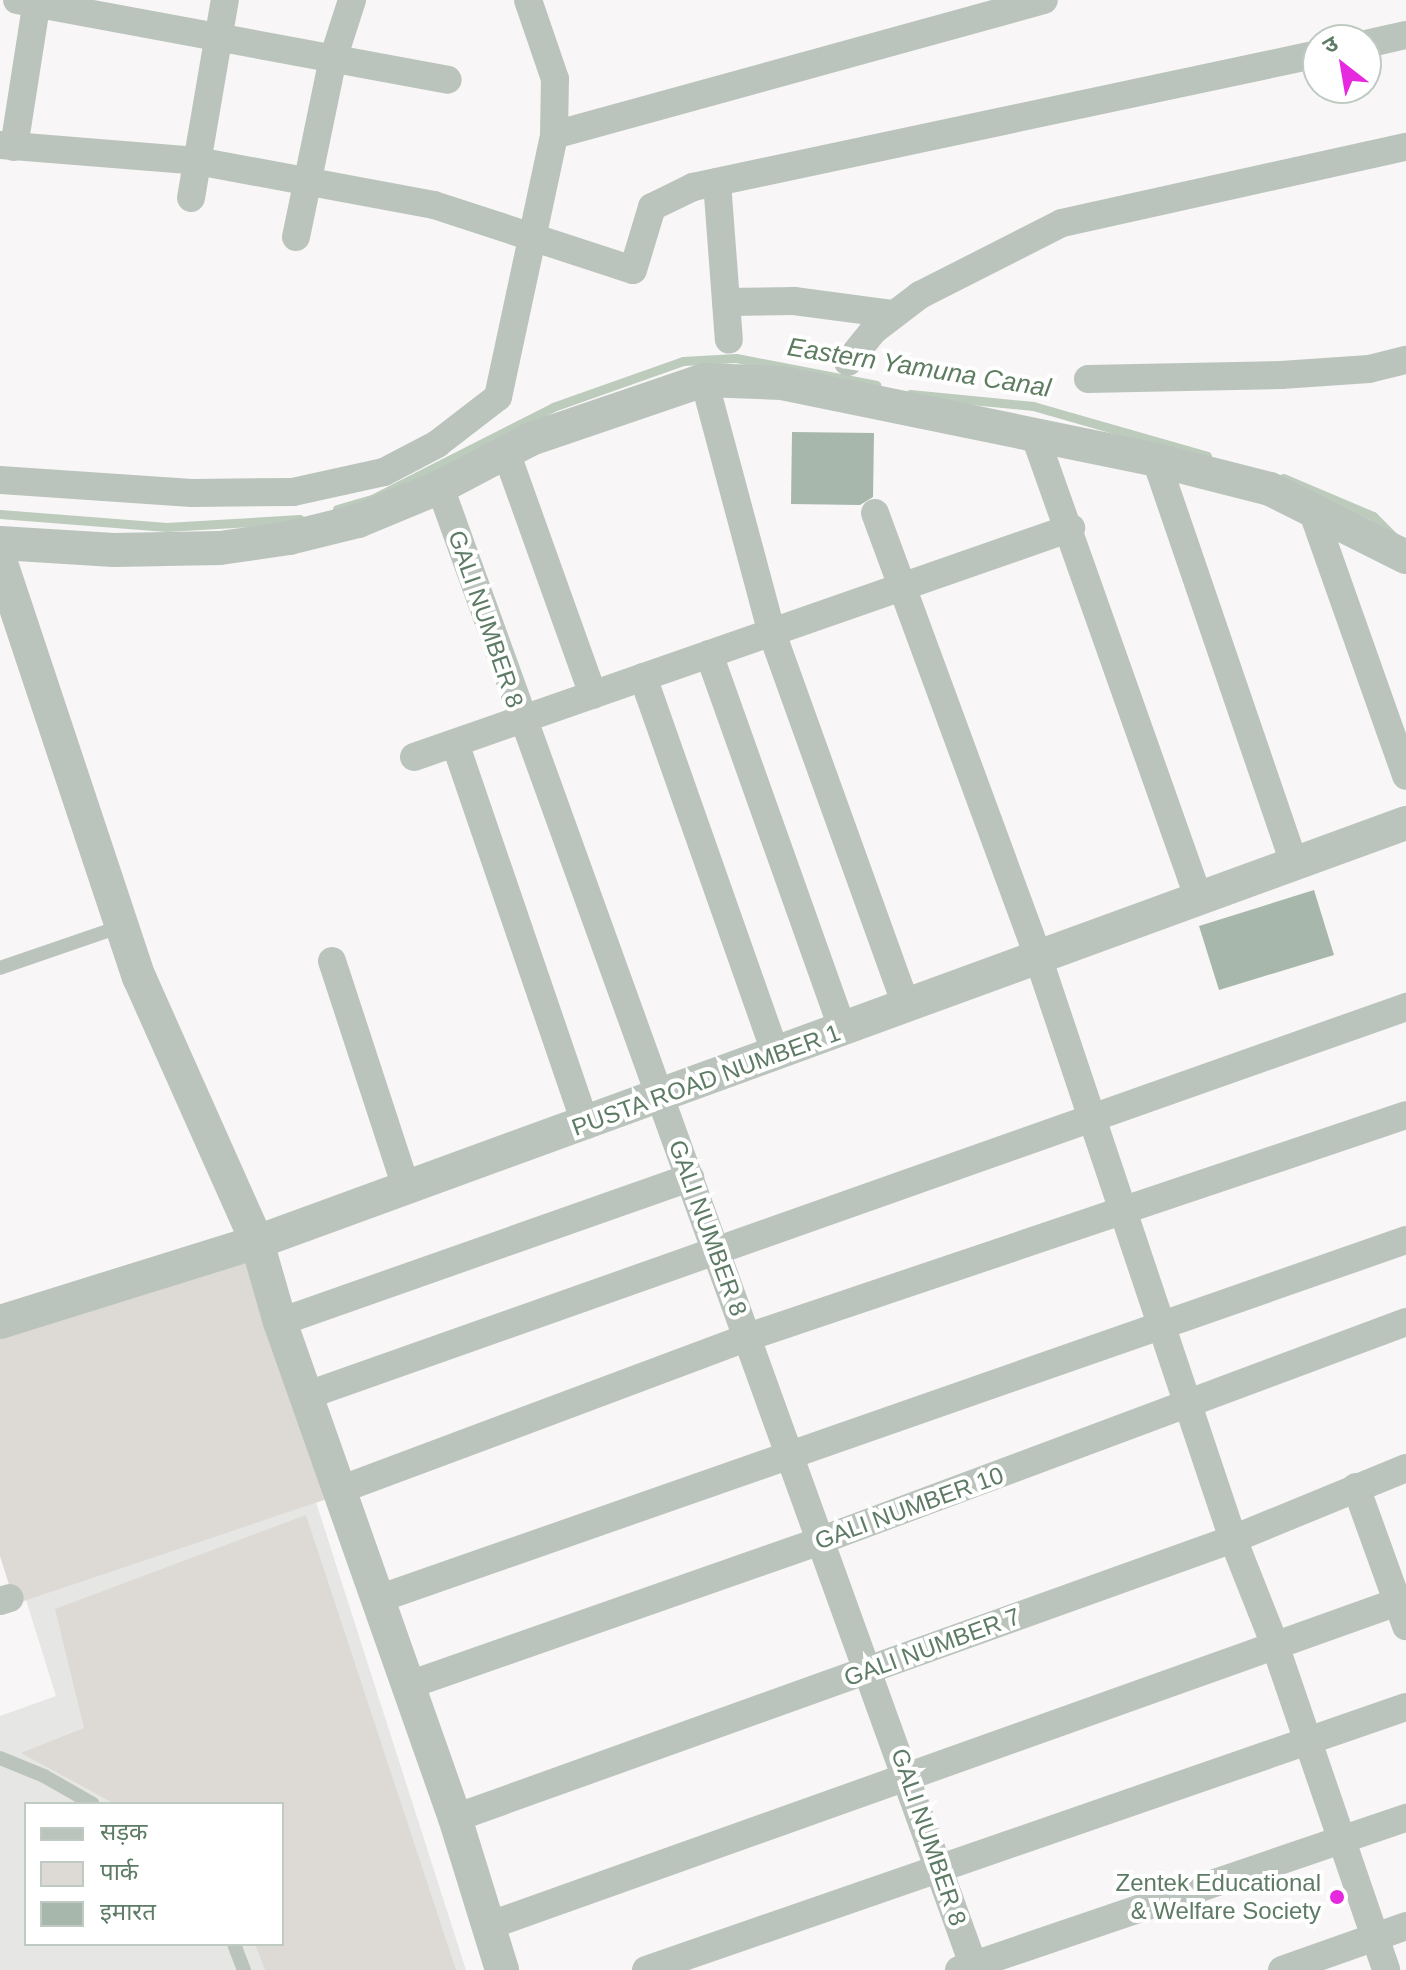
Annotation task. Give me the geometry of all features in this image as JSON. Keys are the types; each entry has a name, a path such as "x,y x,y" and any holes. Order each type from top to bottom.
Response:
{"street":[{"path":"191,198 225,0"},
{"path":"296,237 333,59 352,0"},
{"path":"0,480 192,493 293,492 384,472 437,444 498,397 554,135 555,79 528,0"},
{"path":"554,135 1044,0"},
{"path":"448,80 219,34 30,1 7,146 197,161 434,205 633,270 652,207 717,182 1302,57"},
{"path":"1382,40 1406,35"},
{"path":"848,362 893,314 976,263 1062,223 1406,147"},
{"path":"717,182 729,340"},
{"path":"726,302 794,301 893,314"},
{"path":"1088,379 1296,374 1369,369 1406,360"},
{"path":"704,380 772,633 906,1006"},
{"path":"0,543 114,550 220,548 358,521 440,487 506,452 622,405 704,380 782,383 1036,439 1156,460 1270,489 1406,557"},
{"path":"1036,439 1071,528 1199,900"},
{"path":"506,452 593,695"},
{"path":"1156,460 1294,863"},
{"name":"GALI NUMBER 8","path":"440,487 521,720 908,1776 969,1968"},
{"path":"1312,510 1406,776"},
{"path":"875,513 1037,954 1233,1539 1275,1645 1386,1970"},
{"path":"414,757 1071,528"},
{"path":"0,560 145,992 257,1242 280,1322 342,1489 455,1818 491,1925 502,1970"},
{"path":"709,654 843,1030"},
{"path":"643,677 776,1055"},
{"path":"455,743 586,1125"},
{"name":"PUSTA ROAD NUMBER 1","path":"0,1322 257,1242 660,1098 1037,954 1199,900 1406,823"},
{"path":"332,961 406,1187"},
{"path":"308,1395 1406,1007"},
{"path":"342,1489 748,1337 1406,1115"},
{"path":"280,1322 690,1178"},
{"path":"378,1599 1406,1240"},
{"name":"GALI NUMBER 10","path":"409,1685 822,1540 1406,1322"},
{"name":"GALI NUMBER 7","path":"455,1818 1233,1539 1406,1468"},
{"path":"491,1925 1275,1645 1401,1614 1356,1487"},
{"path":"646,1970 1406,1707"},
{"path":"969,1968 1406,1818"},
{"path":"1282,1970 1406,1926"}],"lane":[{"path":"0,968 122,926"},
{"path":"0,1758 89,1802"},
{"path":"235,1946 244,1970"}],"shaded area":[{"path":"315,1499 466,1970 0,1970 0,1716 56,1696 26,1600"}],"green space":[{"path":"261,1247 342,1494 15,1604 0,1556 0,1323"},
{"path":"306,1515 456,1970 265,1970 256,1946 284,1946 284,1802 111,1802 21,1753 84,1728 55,1609"}],"building":[{"path":"792,432 874,433 873,497 860,505 791,504"},
{"path":"1314,890 1334,955 1219,990 1199,926"}],"waterway":[{"name":"Eastern Yamuna Canal","path":"337,509 372,499 553,407 683,361 736,358 876,385"},
{"name":"Eastern Yamuna Canal","path":"910,394 1033,406 1207,456"},
{"name":"Eastern Yamuna Canal","path":"1283,478 1373,516 1392,535"},
{"name":"Eastern Yamuna Canal","path":"0,514 166,527 300,519"}],"place":[{"name":"Zentek Educational & Welfare Society","path":"1337,1897"}]}
